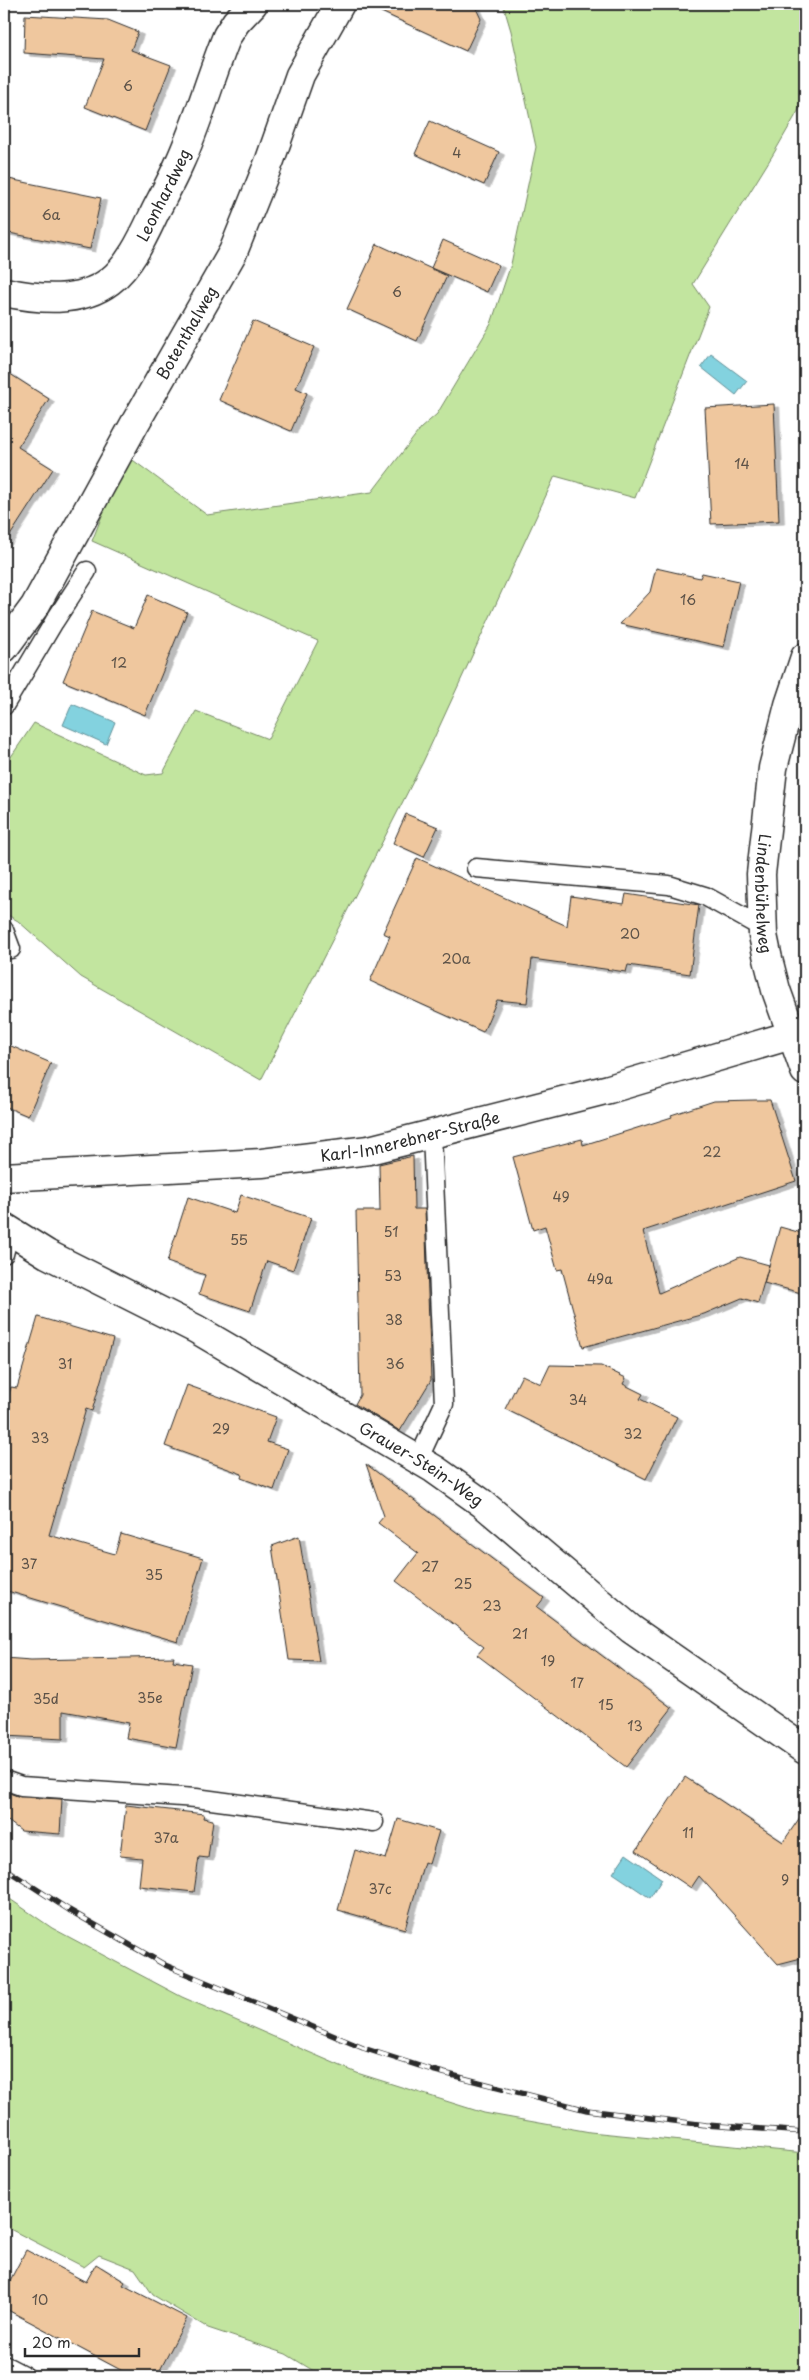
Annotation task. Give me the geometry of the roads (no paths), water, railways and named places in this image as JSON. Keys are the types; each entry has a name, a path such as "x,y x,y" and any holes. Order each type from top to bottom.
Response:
{"street":[{"name":"Leonhardweg","path":"4,292 36,297 64,298 89,292 110,281 129,261 179,164 227,36 236,22 253,4"},
{"name":"Botenthalweg","path":"4,648 35,606 134,425 233,252 270,160 300,75 340,4"},
{"name":"Lindenbühelweg","path":"805,657 789,705 773,768 761,874 763,928 776,990 799,1032 805,1071"},
{"name":"Karl-Innerebner-Straße","path":"4,1177 262,1163 369,1150 609,1089 799,1032"},
{"name":"Grauer-Stein-Weg","path":"6,1238 47,1254 196,1329 418,1460 482,1503 631,1629 805,1750"}],"lane":[{"path":"4,706 54,622 87,572"},
{"path":"476,868 669,885 705,896 763,928"},
{"path":"4,930 12,949"},
{"path":"418,1460 444,1404 432,1135"},
{"path":"4,1780 21,1786 196,1798 374,1822"},
{"path":"4,2365 25,2376"}],"water":[{"path":"711,354 747,381 736,395 701,367"},
{"path":"72,704 115,722 106,744 63,725"},
{"path":"626,1854 662,1879 650,1898 613,1873"}],"railway":[{"path":"4,1868 69,1910 165,1965 363,2048 432,2070 587,2110 706,2125 805,2132"}]}
